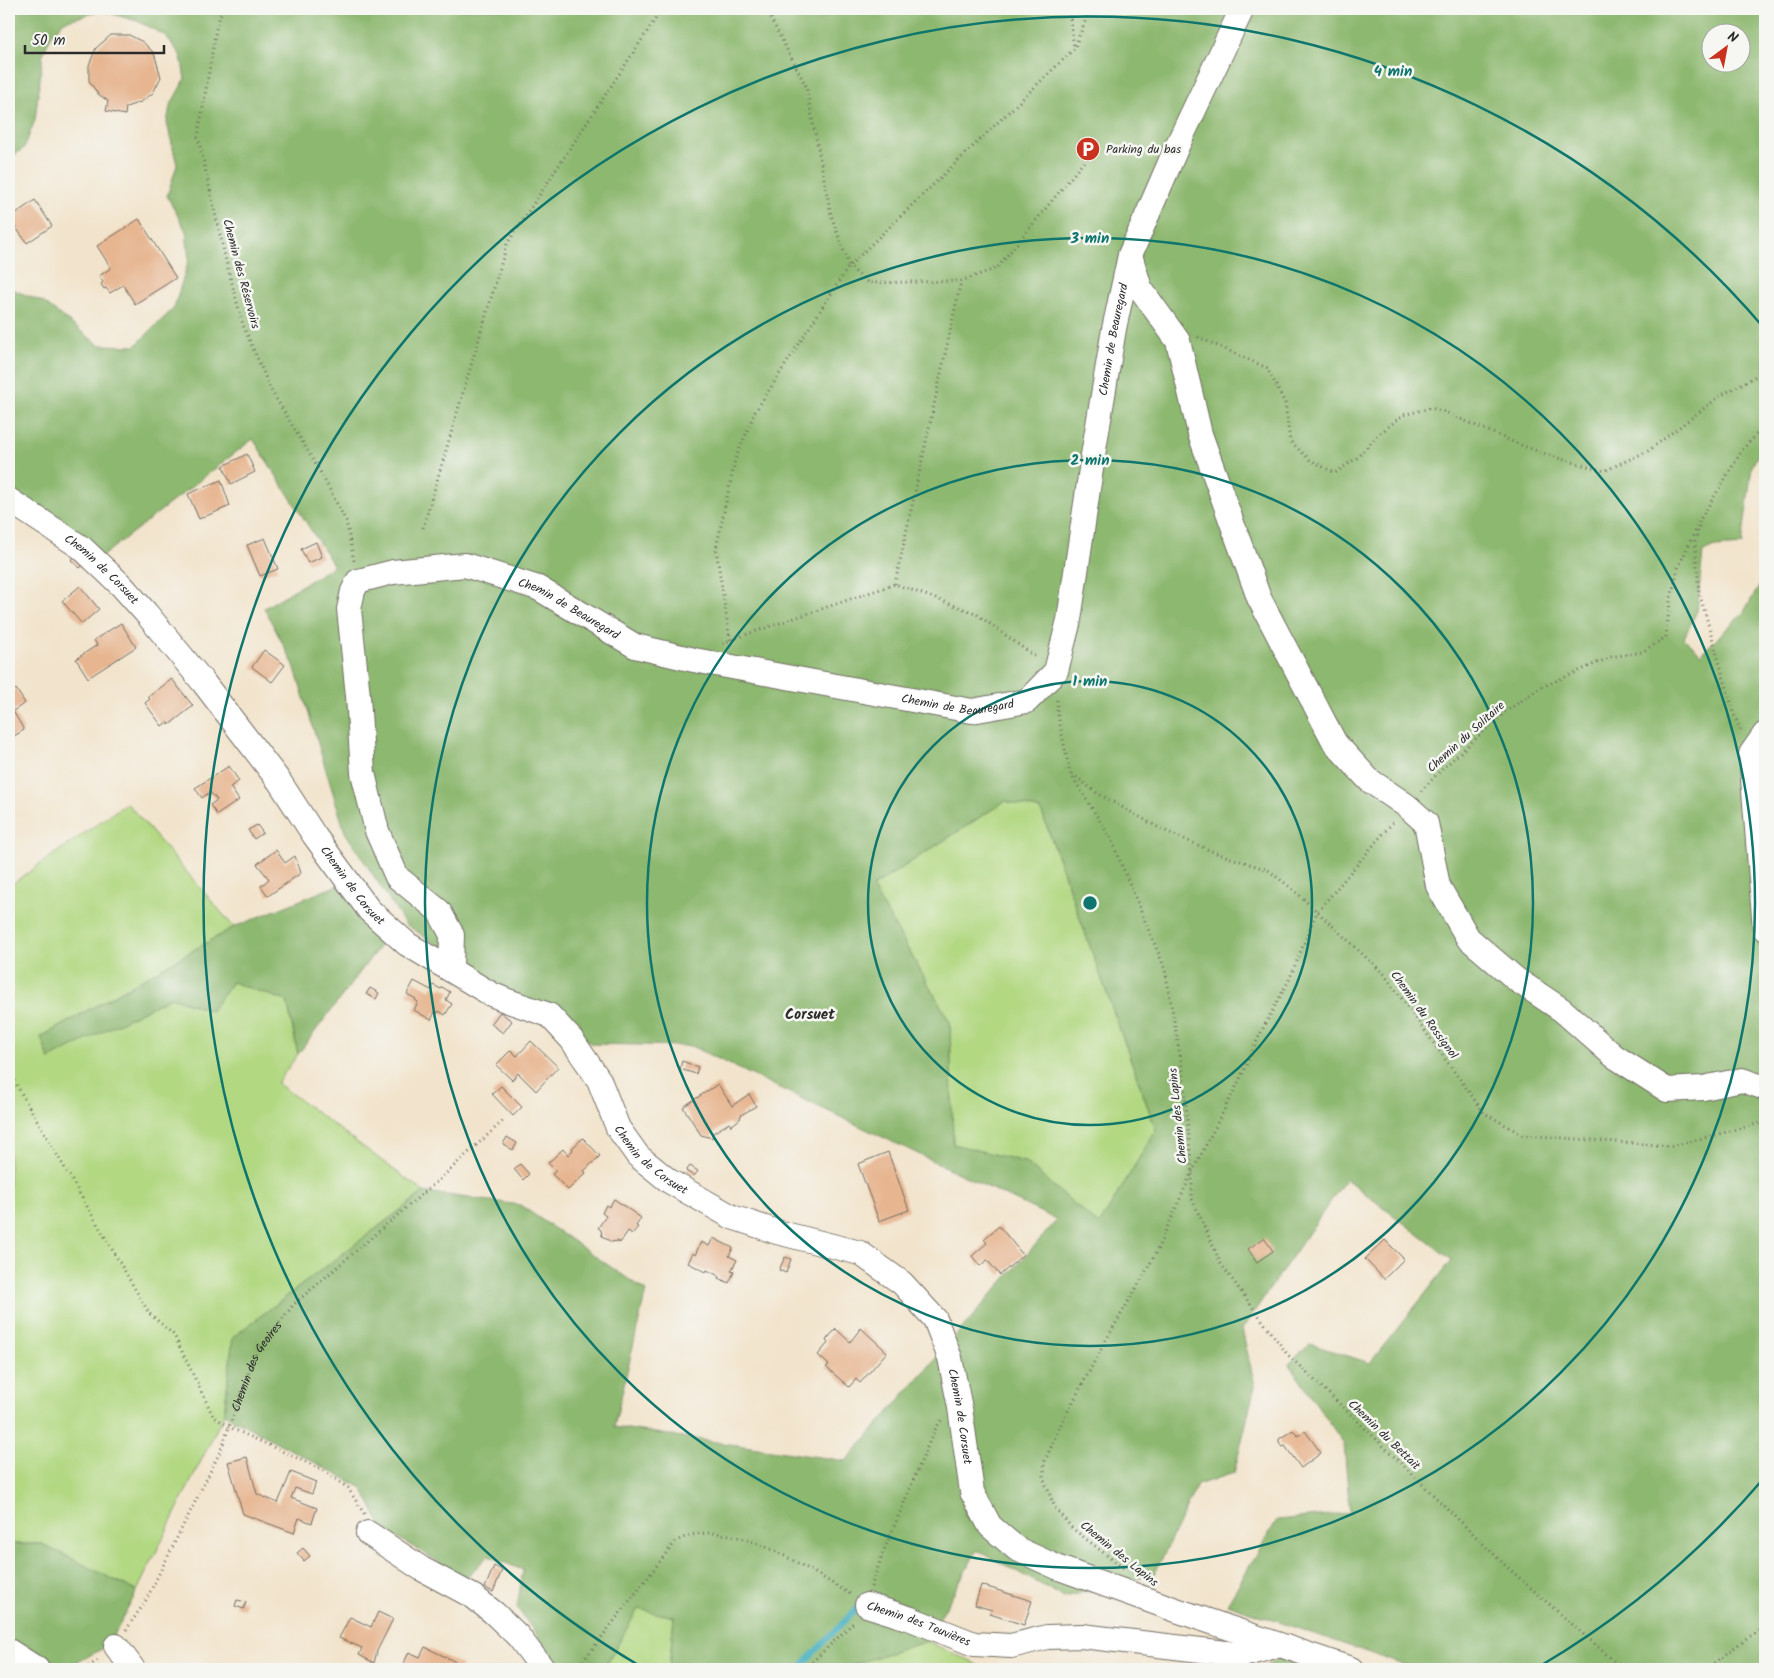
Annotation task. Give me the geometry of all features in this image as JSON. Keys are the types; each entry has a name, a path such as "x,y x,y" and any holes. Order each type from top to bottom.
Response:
{"street":[{"name":"Chemin de Beauregard","path":"358,581 393,572 465,565 538,588 635,646 694,660 972,711 1027,701 1056,671 1069,620 1114,329 1130,255 1178,144 1242,9"},
{"path":"1130,255 1140,288 1178,341 1200,434 1259,598 1335,743 1369,780 1407,806 1426,823 1438,886 1468,938 1517,980 1562,1010 1614,1056 1667,1090 1703,1088 1742,1080 1765,1088"},
{"name":"Chemin de Corsuet","path":"9,500 82,548 122,586 203,682 279,781 314,835 369,910 407,944 491,994 549,1016 572,1040 599,1080 618,1128 638,1156 669,1181 732,1218 777,1232 860,1253 902,1282 935,1319 950,1358 960,1408 972,1492 990,1526 1017,1549 1059,1568 1351,1669"},
{"path":"358,581 353,591 349,609 358,696 363,773 377,831 397,876 440,911 452,935 451,969"},
{"path":"1765,734 1751,754 1765,929"},
{"path":"368,1533 422,1569 474,1598 494,1613 518,1636 543,1669"},
{"name":"Chemin des Touvières","path":"868,1605 911,1619 974,1644 1011,1646 1047,1636 1082,1636 1243,1656 1279,1645"},
{"path":"116,1646 134,1669"},
{"path":"9,1651 37,1669"}],"path":[{"name":"Chemin des Réservoirs","path":"222,9 216,29 198,137 226,261 243,325 272,390 321,473 346,521 358,581"},
{"path":"423,528 507,244 662,9"},
{"path":"767,9 806,86 831,215 850,266 868,283 961,282 997,268 1091,153"},
{"path":"1069,9 1074,49"},
{"path":"730,640 716,549 735,460 755,412 850,266 1074,49 1090,9"},
{"path":"895,584 961,282"},
{"path":"1165,322 1267,368 1285,403 1290,441 1310,460 1335,473 1358,457 1378,435 1403,415 1431,408 1445,412 1520,445 1604,471 1648,451 1720,396 1765,371"},
{"name":"Chemin du Solitaire","path":"1192,1172 1239,1081 1260,1034 1289,980 1317,912 1407,806 1441,770 1506,711 1542,687 1611,657 1642,652 1666,637 1670,602 1678,568 1700,518 1743,449 1765,424"},
{"name":"Chemin du Solitaire","path":"1700,518 1695,541 1698,592 1735,717 1751,754"},
{"path":"694,660 730,640 895,584 975,613 1056,671"},
{"name":"Chemin des Lapins","path":"1056,671 1057,710 1070,773 1110,837 1165,969 1183,1072 1192,1172 1154,1257 1060,1426 1044,1463 1044,1480 1055,1508 1072,1528 1126,1570"},
{"name":"Chemin du Rossignol","path":"1070,773 1097,793 1161,829 1216,853 1268,870 1384,974 1484,1113 1523,1135 1672,1146 1765,1122"},
{"path":"9,1072 149,1313 174,1335 213,1416 229,1427 321,1469 348,1488 365,1515 368,1533"},
{"name":"Chemin des Geoires","path":"84,1669 92,1666 116,1646 145,1602 220,1452 256,1353 294,1304 441,1178 505,1119"},
{"name":"Chemin du Bettait","path":"1192,1172 1192,1199 1221,1264 1287,1354 1507,1568 1623,1669"},
{"path":"805,1669 851,1625 868,1605 872,1583 883,1553 933,1433 945,1414 960,1408"},
{"name":"Chemin des Touvières","path":"577,1669 675,1542 686,1535 722,1533 760,1543 868,1605"},
{"path":"1706,1669 1747,1638 1765,1628"}],"green space":[{"path":"9,9 1765,9 1765,443 1752,466 1742,545 1716,547 1703,552 1697,611 1684,638 1701,654 1743,613 1765,577 1765,1669 1416,1669 1227,1604 1277,1520 1350,1513 1344,1444 1289,1364 1310,1344 1370,1363 1452,1260 1346,1179 1242,1329 1255,1386 1234,1473 1197,1485 1155,1573 1132,1581 1064,1597 977,1550 927,1641 839,1669 669,1669 674,1617 638,1609 604,1669 562,1669 517,1608 523,1570 488,1556 466,1578 383,1529 362,1488 224,1414 233,1337 424,1192 520,1205 646,1291 614,1427 846,1461 1057,1220 691,1046 592,1044 405,924 345,832 294,665 264,608 334,566 253,439 96,561 9,503 9,288 43,302 99,345 135,346 174,308 189,259 186,231 167,196 177,165 167,123 170,106 185,79 181,56 166,36 137,21 102,11 64,21 51,36 43,54 35,120 24,148 9,159","holes":["1005,801 1041,810 1156,1130 1099,1225 1025,1162 953,1144 950,1022 872,887"]},
{"path":"1005,801 1041,810 1156,1130 1099,1226 1025,1162 953,1145 950,1022 872,887"},
{"path":"127,803 234,927 41,1037 49,1058 171,997 211,1011 232,982 287,1001 298,1054 277,1083 424,1192 233,1337 224,1414 137,1591 42,1544 9,1544 9,886"},
{"path":"338,885 382,943 298,1054 287,1001 232,982 211,1011 171,997 49,1059 41,1037 234,927"},
{"path":"9,1544 42,1544 137,1591 109,1645 65,1669 55,1669 9,1642"},
{"path":"638,1608 674,1617 669,1669 604,1669"},
{"path":"927,1641 986,1669 839,1669"},
{"path":"1280,1657 1316,1669 1262,1669"}],"building":[{"path":"111,35 129,35 143,42 154,53 161,77 153,93 141,102 126,107 125,115 106,111 108,101 98,94 89,81 89,65 96,48"},
{"path":"35,200 52,226 27,243 9,218"},
{"path":"139,219 176,278 135,304 123,285 110,293 106,288 104,289 101,284 103,282 99,276 111,268 97,246"},
{"path":"247,454 255,472 231,484 223,466"},
{"path":"221,480 230,506 199,519 188,494"},
{"path":"265,538 278,569 260,576 247,545"},
{"path":"316,542 322,557 308,563 301,549"},
{"path":"79,552 87,560 80,568 71,560"},
{"path":"80,586 99,609 82,624 62,601"},
{"path":"121,623 136,647 88,678 76,659 97,645 94,640"},
{"path":"264,650 285,665 272,682 252,667"},
{"path":"172,679 193,706 169,725 167,722 162,726 145,703 150,699 148,697"},
{"path":"16,689 25,703 13,711 24,730 9,739 9,693"},
{"path":"229,766 239,781 230,787 239,800 217,815 210,805 217,800 210,792 202,798 195,788"},
{"path":"257,825 263,833 254,839 248,830"},
{"path":"276,850 285,863 295,856 301,873 268,896 261,886 269,879 257,864"},
{"path":"414,981 431,990 433,985 441,989 442,987 450,992 446,1000 452,1004 445,1015 439,1011 438,1013 435,1012 431,1020 414,1010 418,1002 407,994"},
{"path":"370,988 379,993 376,999 366,994"},
{"path":"500,1012 512,1021 503,1033 491,1024"},
{"path":"531,1041 558,1067 536,1091 518,1073 512,1080 496,1065 511,1050 517,1056"},
{"path":"682,1061 698,1067 696,1074 680,1069"},
{"path":"718,1084 732,1106 749,1094 756,1106 741,1115 740,1119 731,1126 729,1123 713,1133 712,1138 701,1135 683,1107"},
{"path":"501,1086 522,1107 513,1116 492,1094"},
{"path":"507,1137 517,1143 513,1150 503,1144"},
{"path":"583,1138 600,1156 568,1190 552,1174 556,1171 548,1163 563,1149 568,1155 573,1150 572,1148"},
{"path":"888,1152 909,1210 879,1221 858,1164"},
{"path":"520,1164 529,1174 523,1180 514,1169"},
{"path":"690,1166 698,1171 694,1176 686,1171"},
{"path":"614,1199 641,1218 636,1226 638,1227 632,1234 628,1231 620,1243 617,1241 611,1242 602,1236 601,1230 598,1228 606,1216 602,1213 606,1205 609,1207"},
{"path":"999,1226 1023,1255 1000,1275 987,1260 980,1266 972,1256 987,1243 984,1239"},
{"path":"713,1238 733,1248 729,1256 737,1260 731,1271 734,1272 729,1283 707,1270 706,1272 688,1263 693,1253 695,1255 701,1242 709,1246"},
{"path":"1264,1238 1273,1251 1257,1262 1248,1249"},
{"path":"1385,1240 1404,1259 1384,1279 1365,1259"},
{"path":"785,1257 791,1259 786,1273 779,1270"},
{"path":"861,1328 887,1352 860,1383 856,1379 849,1387 826,1367 829,1365 818,1355 828,1343 826,1340 836,1329 850,1342"},
{"path":"1293,1430 1298,1436 1305,1431 1321,1453 1301,1468 1285,1446 1282,1447 1279,1443 1279,1439"},
{"path":"247,1457 257,1494 278,1503 291,1472 316,1482 312,1494 295,1488 291,1498 317,1508 312,1523 299,1518 294,1533 243,1514 228,1462"},
{"path":"303,1548 310,1556 304,1561 297,1553"},
{"path":"494,1566 502,1570 493,1592 485,1588"},
{"path":"981,1585 1032,1601 1024,1625 990,1614 992,1610 975,1605"},
{"path":"237,1600 246,1602 244,1609 235,1606"},
{"path":"378,1612 393,1619 377,1651 374,1663 359,1655 362,1648 339,1638 350,1617 371,1627"},
{"path":"425,1647 462,1665 460,1669 401,1669 409,1652 420,1657"}],"waterway":[{"path":"798,1669 860,1605"}],"place":[{"name":"Parking du bas","path":"1088,149"}],"district":[{"name":"Corsuet","path":"810,1015"}]}
